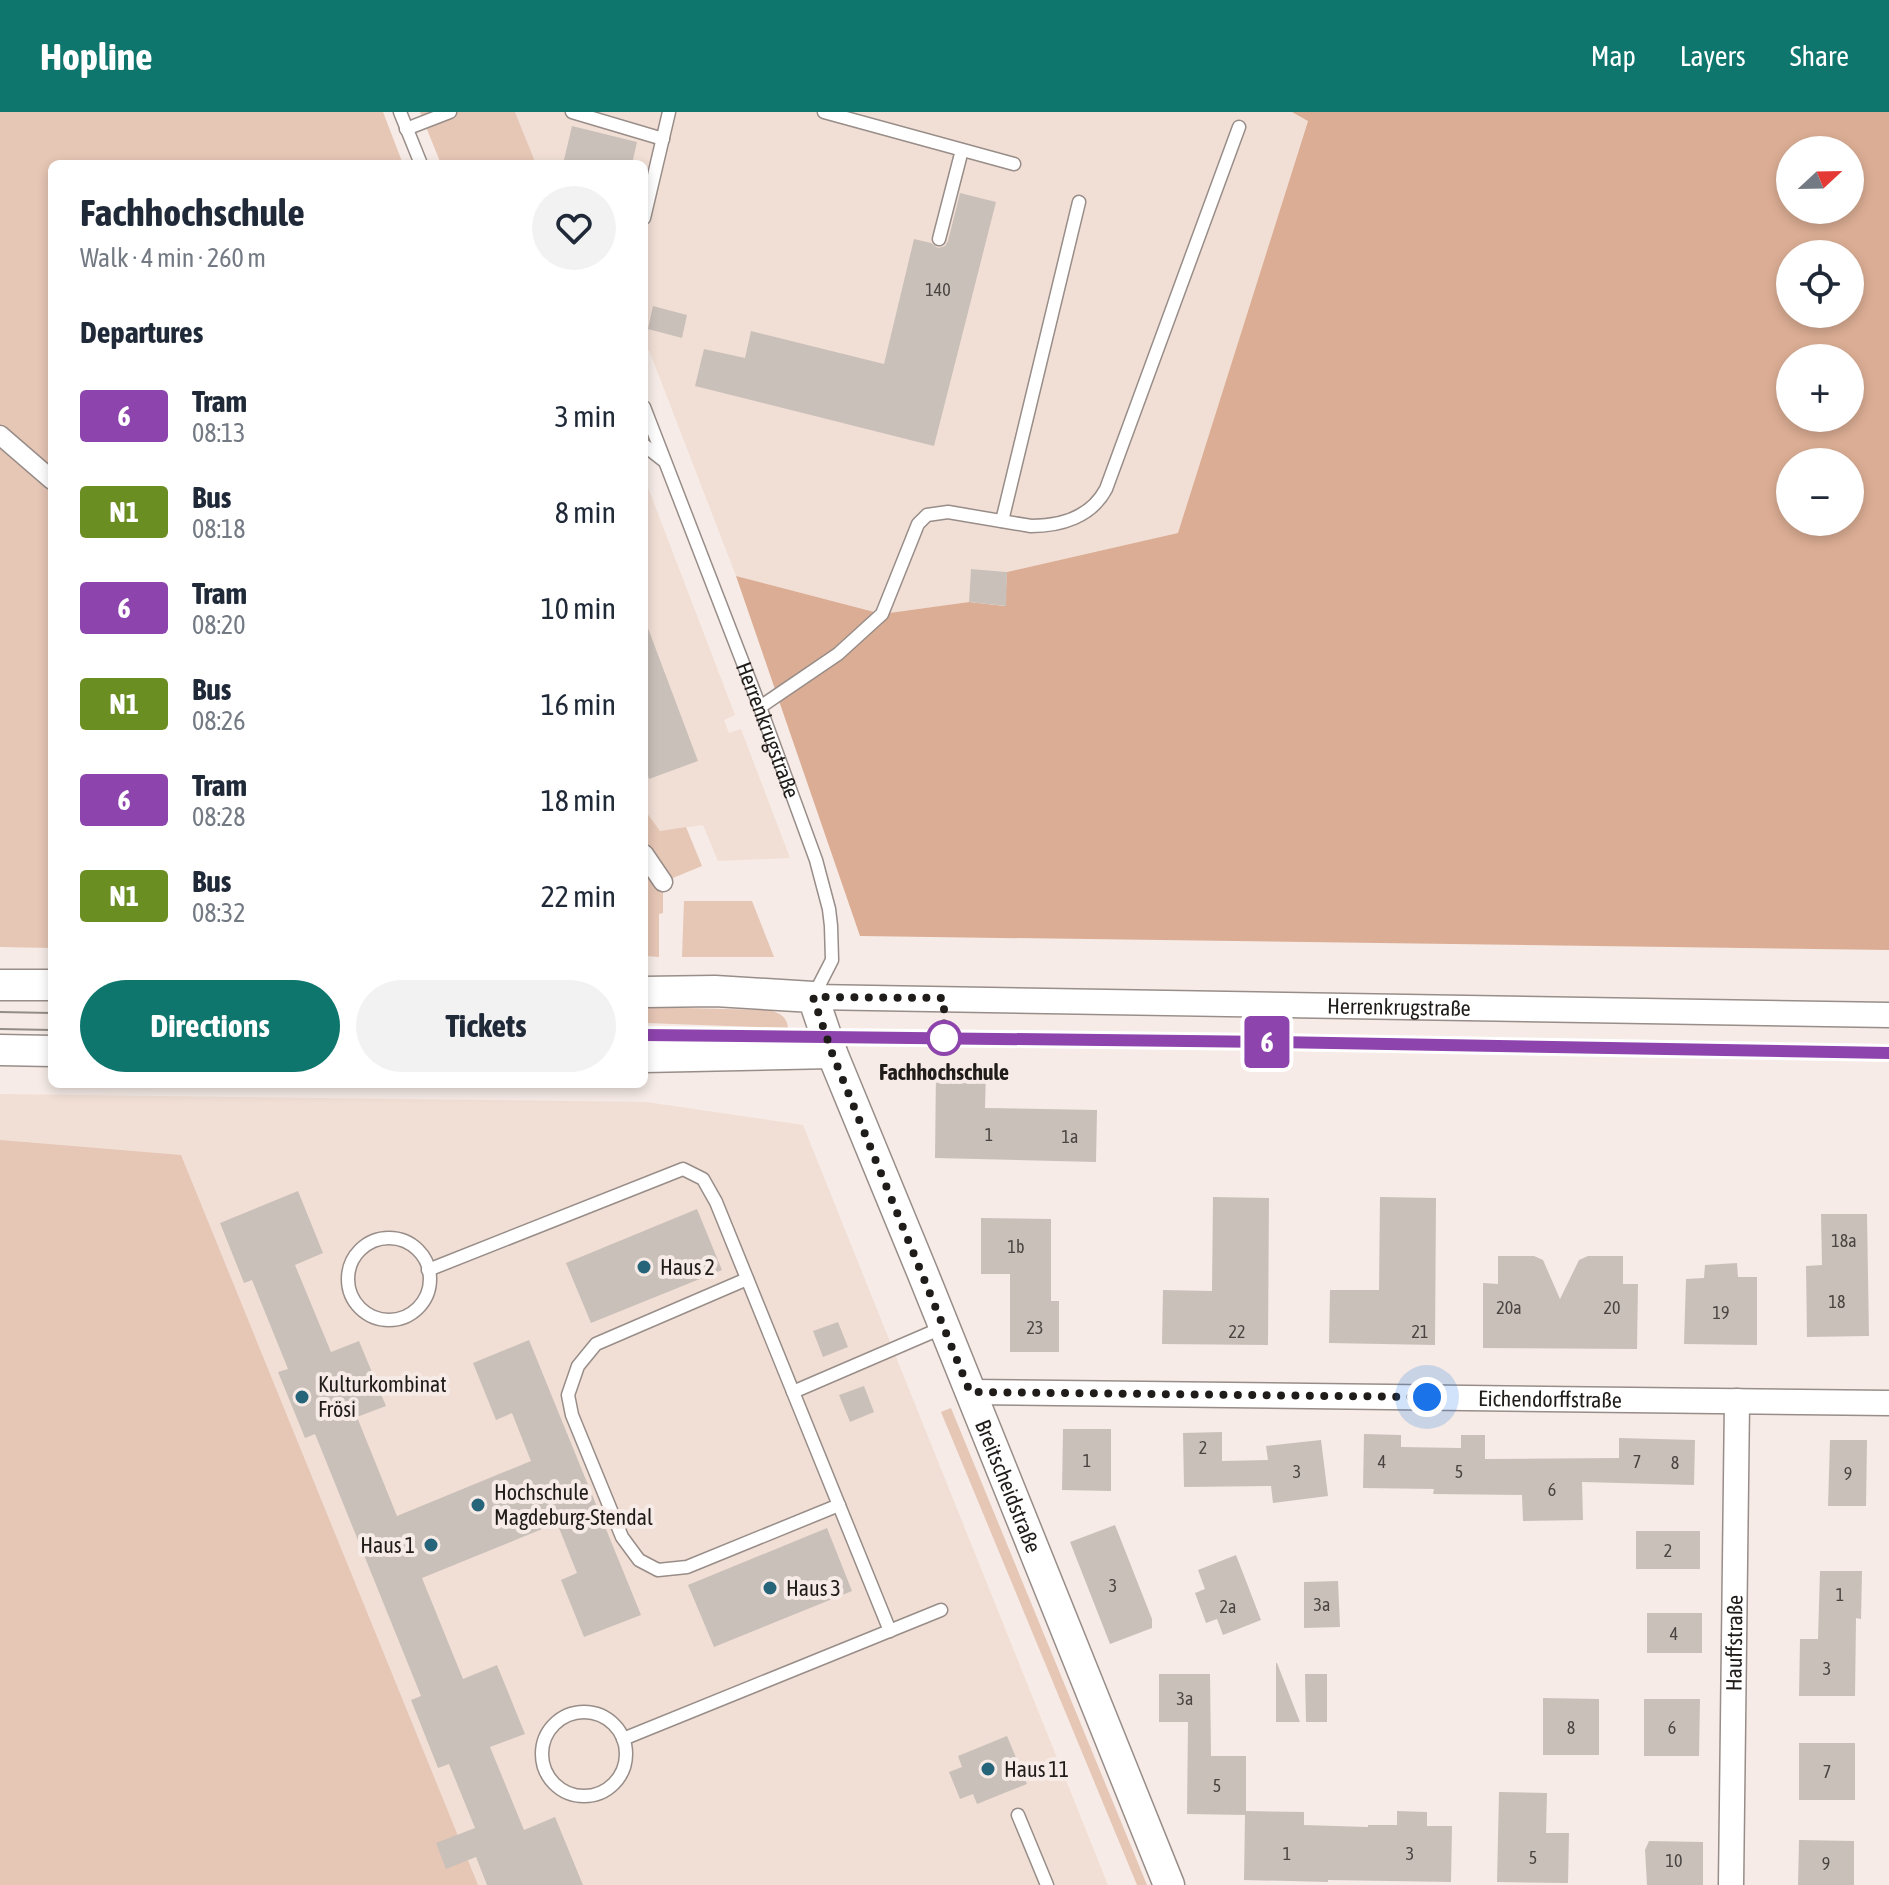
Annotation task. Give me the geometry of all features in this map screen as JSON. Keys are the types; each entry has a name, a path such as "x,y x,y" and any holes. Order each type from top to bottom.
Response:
{"street":[{"path":"0,435 48,477"},
{"path":"648,860 663,882"},
{"path":"0,985 48,985"},
{"name":"Herrenkrugstraße","path":"648,992 1889,1015"},
{"name":"Breitscheidstraße","path":"813,997 832,1053 1169,1885"},
{"path":"0,1050 48,1051"},
{"path":"648,1057 832,1053"},
{"name":"Eichendorffstraße","path":"970,1392 1889,1403"},
{"name":"Hauffstraße","path":"1731,1885 1737,1401"}],"lane":[{"path":"400,112 419,160"},
{"path":"406,129 450,112"},
{"path":"572,112 663,139"},
{"path":"648,201 669,112"},
{"path":"824,112 1014,164"},
{"path":"760,707 838,654 882,614 918,524 927,515 948,512 1031,526 1065,522 1090,509 1103,494 1239,127"},
{"path":"939,239 962,150"},
{"path":"1002,521 1079,202"},
{"name":"Herrenkrugstraße","path":"648,417 806,831 829,909 832,960 813,997"},
{"name":"Herrenkrugstraße","path":"648,448 667,466"},
{"path":"648,458 658,455"},
{"path":"428,1270 683,1169 703,1179 716,1202 890,1631"},
{"path":"390,1239 409,1244 423,1257 428,1270 430,1283 426,1297 418,1308 401,1318 387,1320 367,1315 350,1294 348,1280 353,1260 366,1246 377,1240 390,1239"},
{"path":"747,1279 596,1344 578,1366 568,1395 572,1415 622,1537 639,1560 658,1570 687,1567 839,1505"},
{"path":"793,1392 944,1327"},
{"path":"623,1739 941,1610"},
{"path":"583,1712 601,1716 612,1722 623,1739 626,1755 623,1771 614,1784 600,1794 584,1797 568,1793 554,1784 545,1770 542,1754 545,1738 554,1725 568,1715 583,1712"},
{"path":"1018,1815 1047,1885"}],"shaded area":[{"path":"0,112 383,112 401,160 48,160 48,948 0,947"},
{"path":"420,112 515,112 534,160 439,160"},
{"path":"515,112 1292,112 1308,120 1179,533 1007,572 971,569 969,602 882,614 736,576 648,350 648,160 534,160"},
{"path":"1292,112 1889,112 1889,950 860,936 736,576 882,614 969,602 1005,606 1007,572 1178,533 1308,121"},
{"path":"648,487 735,715 724,720 729,733 741,729 790,858 718,861 703,825 660,831 648,814"},
{"path":"648,814 660,831 686,827 702,866 663,882 659,957 648,956"},
{"path":"684,901 752,901 774,957 682,957"},
{"path":"648,1007 769,1010 782,1016 788,1028 648,1023"},
{"name":"Hochschule Magdeburg-Stendal","path":"0,1094 646,1102 803,1125 1108,1885 0,1885"},
{"path":"0,1140 181,1155 478,1885 0,1885"},
{"path":"951,1408 1147,1885 1137,1885 941,1412"}],"building":[{"path":"572,126 637,142 633,160 564,160"},
{"path":"960,193 996,202 934,446 695,386 704,349 745,358 751,331 884,364 914,239 938,248 945,246"},
{"path":"653,306 687,315 682,338 648,329"},
{"path":"971,569 1007,572 1006,606 969,602"},
{"path":"648,628 698,761 649,779 648,776"},
{"path":"936,1069 986,1070 985,1108 1097,1110 1096,1162 935,1158"},
{"name":"Haus 1","path":"298,1191 323,1253 295,1265 331,1352 359,1341 386,1406 357,1417 397,1516 531,1461 512,1413 496,1420 473,1363 529,1340 641,1615 584,1637 561,1580 577,1573 557,1523 422,1578 463,1679 497,1665 525,1734 490,1747 524,1830 555,1817 583,1885 487,1885 476,1857 446,1869 436,1843 475,1828 449,1764 438,1768 411,1700 421,1696 315,1434 305,1438 278,1372 288,1369 252,1280 244,1283 220,1223"},
{"path":"1213,1197 1269,1198 1268,1345 1162,1344 1163,1290 1212,1291"},
{"path":"1380,1197 1436,1198 1435,1345 1329,1343 1330,1290 1379,1290"},
{"name":"Haus 2","path":"697,1209 722,1270 591,1323 566,1263"},
{"path":"1821,1214 1867,1214 1869,1336 1807,1337 1806,1266 1822,1265"},
{"path":"981,1218 1051,1219 1051,1301 1059,1301 1059,1352 1010,1352 1010,1274 981,1274"},
{"path":"1498,1256 1534,1256 1543,1260 1560,1299 1579,1260 1588,1256 1623,1256 1623,1284 1638,1284 1637,1349 1483,1348 1483,1283 1498,1284"},
{"path":"1737,1263 1738,1277 1757,1277 1757,1345 1684,1344 1686,1279 1704,1278 1705,1265"},
{"path":"838,1322 848,1347 823,1357 813,1331"},
{"path":"864,1386 874,1412 850,1422 839,1395"},
{"path":"1063,1429 1111,1429 1111,1491 1062,1490"},
{"path":"1222,1432 1222,1461 1268,1460 1266,1446 1321,1440 1328,1496 1273,1503 1271,1486 1184,1487 1183,1433"},
{"path":"1364,1434 1401,1435 1401,1447 1461,1448 1461,1435 1485,1435 1485,1459 1619,1458 1619,1438 1695,1440 1694,1485 1582,1482 1583,1520 1523,1521 1522,1495 1433,1494 1434,1489 1363,1488"},
{"path":"1830,1440 1867,1440 1866,1506 1828,1506"},
{"path":"1115,1525 1152,1619 1152,1628 1110,1644 1070,1542"},
{"name":"Haus 3","path":"827,1528 852,1591 714,1647 688,1585"},
{"path":"1636,1531 1700,1531 1700,1569 1636,1569"},
{"path":"1236,1555 1261,1620 1223,1635 1217,1619 1206,1623 1195,1593 1205,1589 1198,1570"},
{"path":"1820,1571 1862,1571 1861,1619 1856,1618 1855,1696 1799,1696 1800,1639 1818,1639"},
{"path":"1338,1581 1340,1627 1304,1628 1304,1582"},
{"path":"1647,1613 1702,1613 1702,1653 1647,1653"},
{"path":"1277,1663 1300,1722 1276,1722"},
{"path":"1159,1674 1210,1674 1211,1756 1246,1756 1246,1811 1304,1812 1304,1825 1368,1827 1397,1825 1397,1811 1427,1812 1427,1826 1452,1826 1451,1882 1244,1880 1245,1815 1187,1814 1188,1722 1159,1722"},
{"path":"1305,1674 1327,1674 1327,1722 1306,1722"},
{"path":"1543,1698 1599,1699 1599,1755 1543,1755"},
{"path":"1644,1699 1700,1699 1699,1756 1644,1756"},
{"name":"Haus 11","path":"1007,1736 1027,1784 977,1804 973,1794 960,1799 949,1772 962,1767 958,1756"},
{"path":"1799,1743 1855,1743 1855,1800 1799,1800"},
{"path":"1499,1792 1547,1793 1546,1833 1569,1833 1568,1883 1497,1882"},
{"path":"1799,1840 1854,1841 1854,1885 1798,1885"},
{"path":"1649,1841 1703,1842 1703,1885 1647,1885 1645,1850"}],"tram line":[{"path":"0,1012 48,1013"},
{"path":"0,1029 48,1030"},
{"path":"648,1035 1889,1053"},
{"name":"6","path":"648,1035 1889,1053"}],"place":[{"name":"Fachhochschule","path":"944,1038"},
{"name":"Haus 2","path":"644,1267"},
{"name":"Kulturkombinat Frösi","path":"302,1397"},
{"name":"Hochschule Magdeburg-Stendal","path":"478,1505"},
{"name":"Haus 1","path":"431,1545"},
{"name":"Haus 3","path":"770,1588"},
{"name":"Haus 11","path":"988,1769"}],"route":[{"path":"944,1038 944,998 813,997 825,1037 970,1392 1427,1397"}]}
